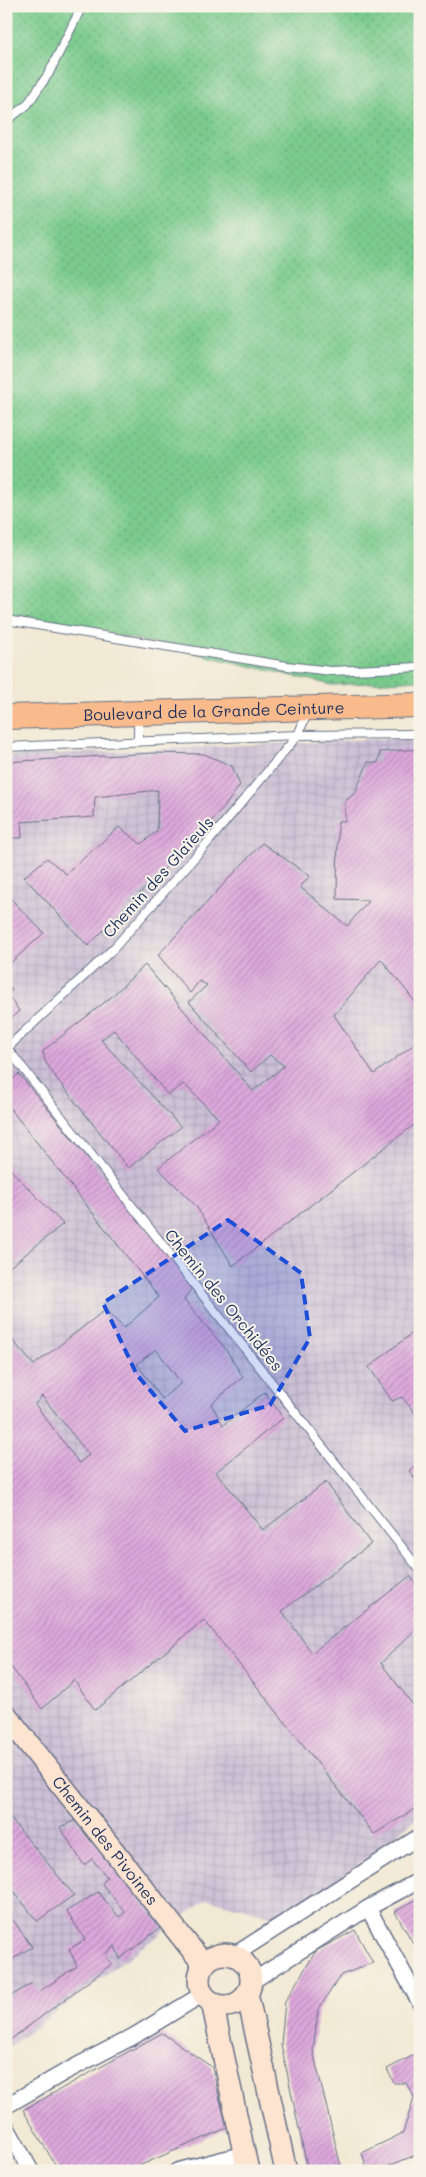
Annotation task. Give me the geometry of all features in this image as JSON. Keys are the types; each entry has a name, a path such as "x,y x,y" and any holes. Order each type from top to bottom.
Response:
{"main road":[{"name":"Boulevard de la Grande Ceinture","path":"6,717 420,705"}],"street":[{"name":"Chemin des Pivoines","path":"6,1715 204,1965"},
{"path":"177,2171 246,2163 207,1998 199,1979 204,1965 217,1955 234,1955 420,1836"},
{"path":"6,2106 65,2072 207,1998 228,2006 236,2004 249,1987 368,1908 420,1880"},
{"path":"368,1908 420,2003"},
{"path":"234,1955 247,1965 249,1987 286,2171"},
{"path":"6,2126 31,2171"}],"lane":[{"path":"6,121 27,105 49,73 82,6"},
{"path":"6,620 287,666 331,671 420,667"},
{"name":"Chemin des Glaïeuls","path":"6,1049 114,948 298,735 310,707"},
{"path":"138,713 138,742"},
{"path":"6,747 298,735 420,734"},
{"name":"Chemin des Orchidées","path":"6,1049 420,1570"}],"highlighted area":[{"path":"228,1220 301,1273 310,1338 270,1405 185,1431 137,1375 103,1303"}],"shaded area":[{"path":"420,737 420,1816 286,1920 207,1899 6,2049 6,756"}],"green space":[{"path":"6,6 420,6 420,680 332,685 73,625 6,619"}],"building":[{"path":"420,749 420,1008 381,959 334,1015 374,1074 420,1040 420,1120 233,1266 196,1206 158,1168 219,1119 184,1084 168,1095 114,1030 101,1040 181,1127 128,1168 57,1079 45,1061 43,1051 110,998 145,965 253,1091 284,1066 270,1055 251,1072 189,1002 207,985 199,981 190,993 158,955 262,843 310,876 300,887 347,926 369,900 337,899 338,821 345,821 345,801 355,793 368,762 378,763 380,752"},
{"path":"152,753 204,754 232,766 240,785 222,810 88,946 24,877 47,858 66,874 119,827 141,844 157,831 158,790 95,797 94,817 21,822 22,838 6,838 6,762"},
{"path":"6,894 44,933 6,967"},
{"path":"6,983 12,990 8,995 19,1011 6,1023"},
{"path":"19,1074 193,1286 184,1300 225,1348 243,1377 211,1404 223,1425 265,1392 283,1418 216,1472 263,1530 326,1482 371,1544 282,1611 312,1653 410,1576 420,1590 420,1625 381,1663 420,1714 420,1806 374,1834 204,1620 95,1710 74,1680 42,1709 6,1660 6,1333 34,1365 105,1310 124,1328 159,1297 8,1106 6,1108 6,1085","holes":["156,1349 181,1383 162,1399 137,1364","42,1396 89,1455 79,1463 35,1404"]},
{"path":"6,1165 63,1224 6,1270"},
{"path":"420,1327 420,1409 415,1413 402,1397 392,1401 369,1367"},
{"path":"420,1461 420,1485 409,1471"},
{"path":"6,1813 74,1895 37,1921 6,1881"},
{"path":"76,1820 161,1927 120,1959 115,1946 105,1955 112,1964 6,2043 6,1999 32,1983 40,1991 77,1966 69,1949 85,1940 67,1911 98,1892 119,1917 125,1912 102,1884 107,1877 92,1859 84,1865 60,1827"},
{"path":"420,1897 420,1939 413,1943 395,1912"},
{"path":"6,1910 32,1947 6,1963"},
{"path":"355,1930 373,1963 341,1975 318,2010 313,2051 342,2171 308,2171 281,2044 285,2001 316,1951"},
{"path":"162,2033 212,2067 227,2128 127,2171 59,2171 23,2110"},
{"path":"416,2054 420,2061 420,2153 377,2171 368,2171 362,2153 403,2133 414,2097 406,2083 394,2083 387,2069"},
{"path":"239,2158 242,2171 199,2171"}]}
